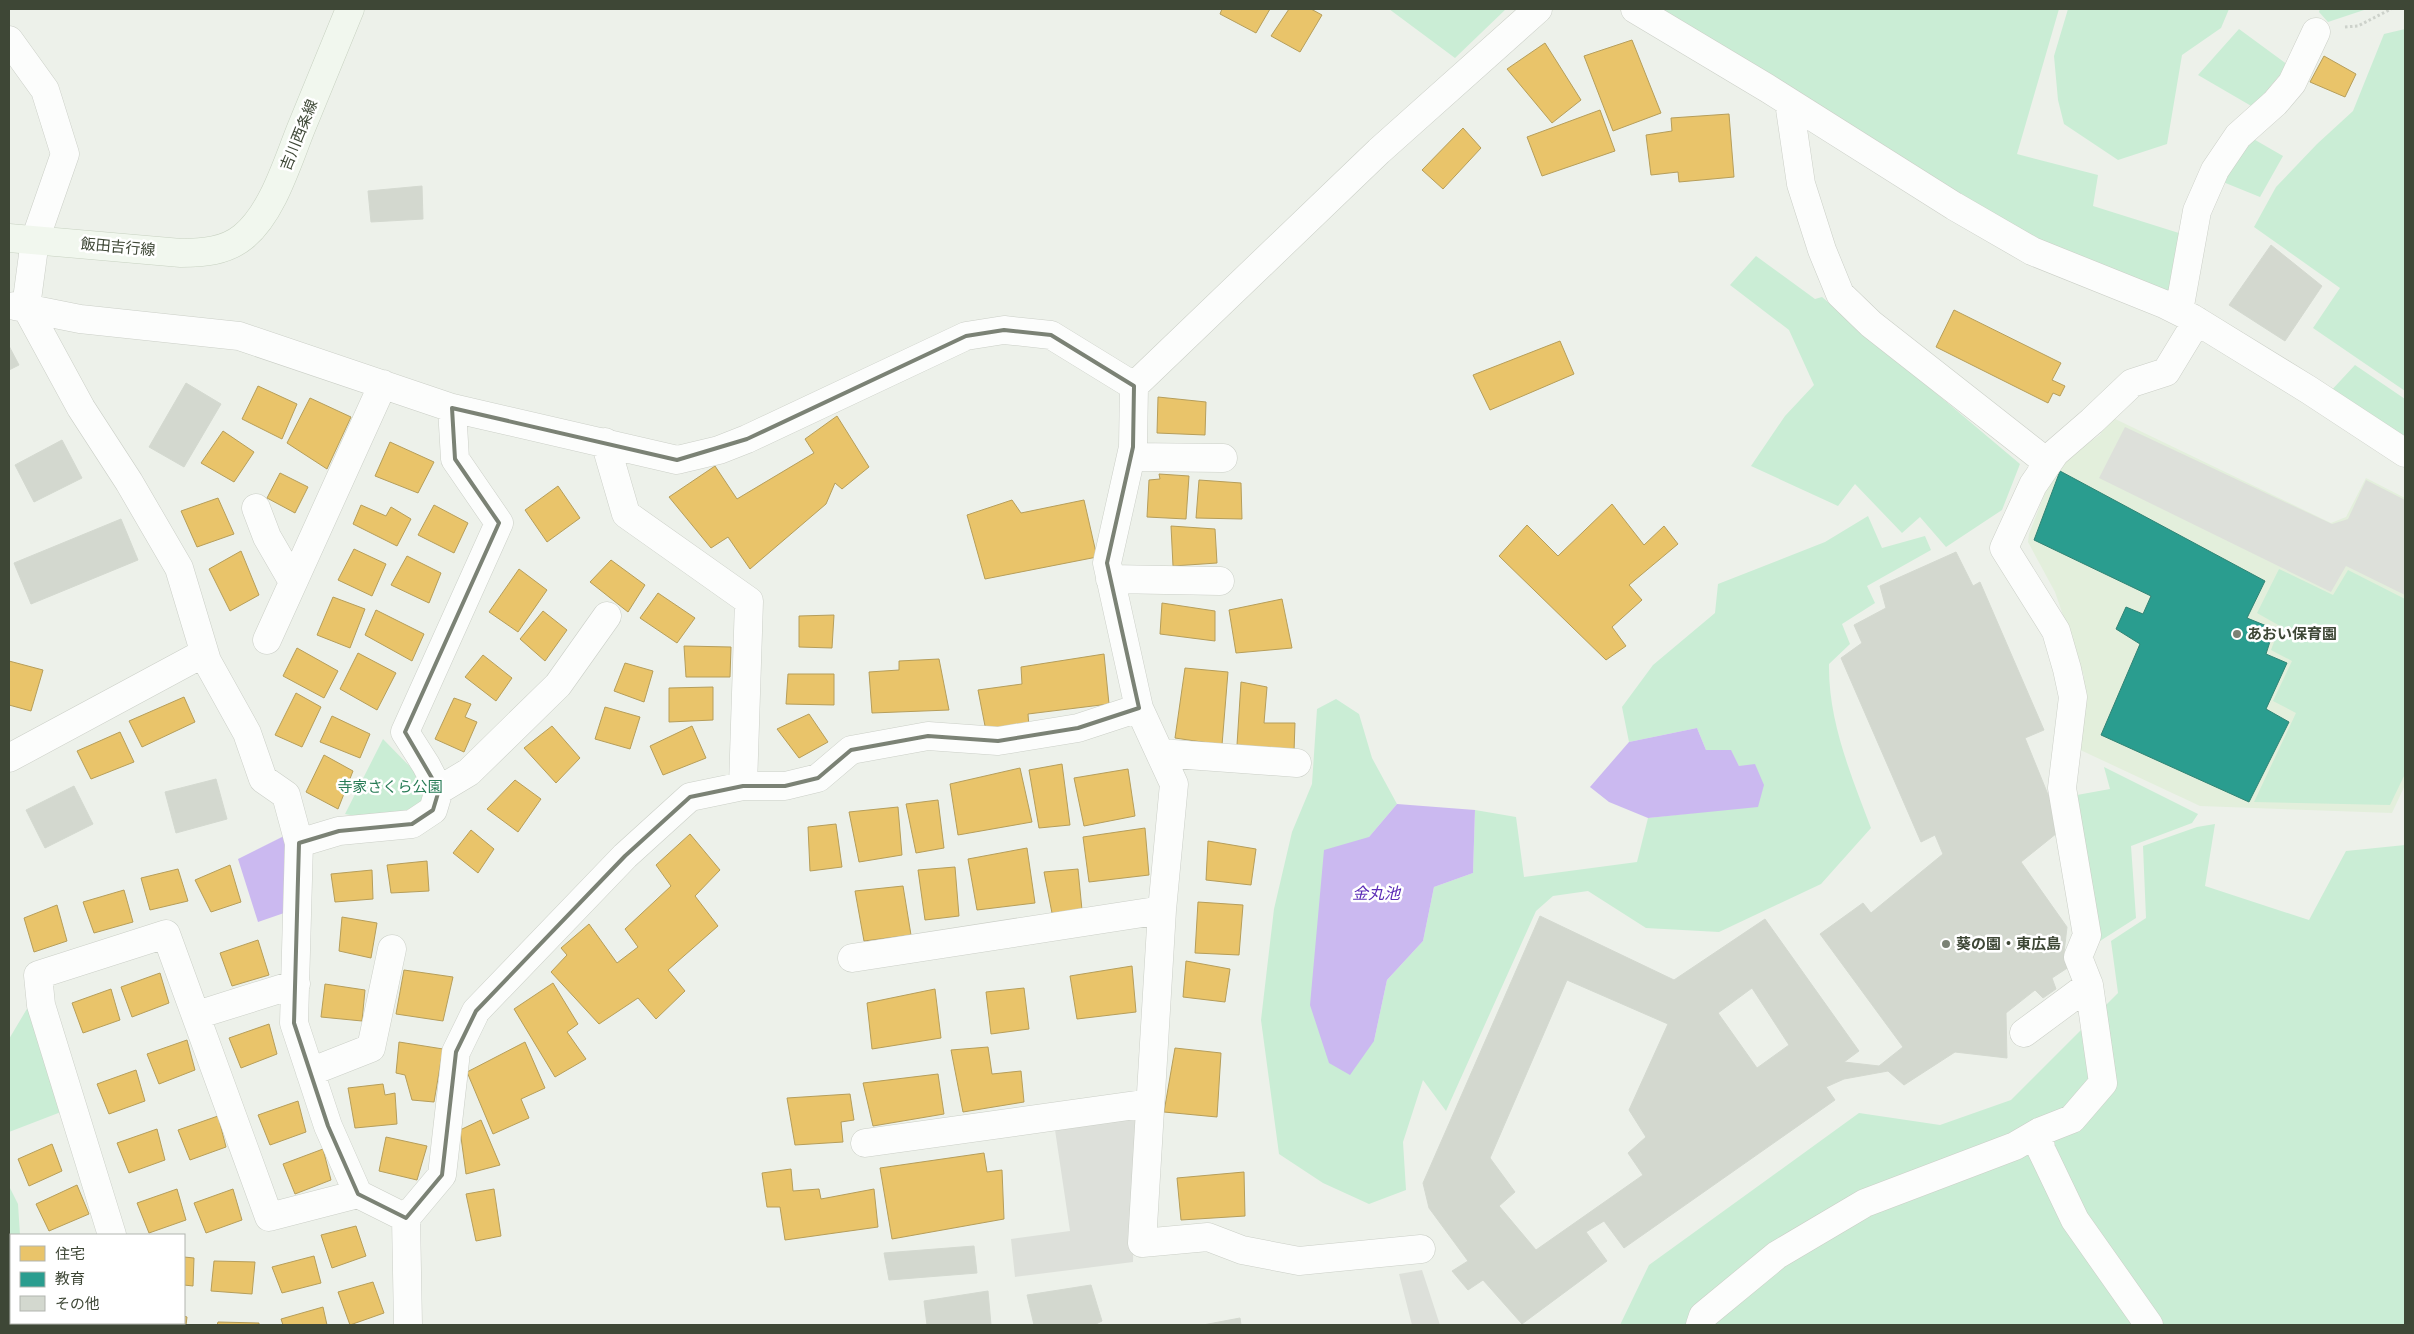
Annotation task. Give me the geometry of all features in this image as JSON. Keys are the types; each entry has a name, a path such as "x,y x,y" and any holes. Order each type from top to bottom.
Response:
{"main road":[{"name":"吉川西条線","path":"228,246 244,237 256,224 274,194 350,9"},
{"name":"飯田吉行線","path":"22,239 182,253 204,253 228,246"}],"street":[{"path":"1421,1249 1299,1261 1242,1250 1208,1238 1142,1243 1162,910 1174,784 1139,708 1107,563 1131,457 1134,386 1379,151 1538,9"},
{"path":"1635,9 1789,102 1954,206 2032,251 2188,316 2309,390 2405,453"},
{"path":"1700,1325 1703,1316 1777,1255 1865,1203 2014,1146 2039,1132 2072,1119 2103,1083 2089,985 2078,957 2087,935 2062,788 2073,697 2056,632 2004,548 2033,485 2055,453 2092,422 2132,383 2166,372 2188,316 2197,211 2215,170 2238,136 2275,102 2292,83 2316,32"},
{"path":"9,40 45,90 65,154 22,239 17,306 129,482 180,568 207,661 248,732 263,779 286,795 300,843 294,1023 328,1126 358,1194 406,1218"},
{"path":"1789,102 1801,184 1822,250 1840,294 1871,324 2048,463"},
{"path":"17,306 80,319 239,336 452,408 677,460 719,450 747,439 966,336 1004,330 1050,335 1134,386"},
{"path":"267,640 383,384"},
{"path":"439,790 405,732 499,523 455,458 452,408"},
{"path":"605,442 626,514 749,601 742,786"},
{"path":"1131,457 1223,458"},
{"path":"256,508 267,537 293,582"},
{"path":"1110,579 1220,581"},
{"path":"300,843 339,831 412,824 433,810 439,790 469,772 558,685 607,616"},
{"path":"9,758 204,653"},
{"path":"408,1325 406,1218 442,1175 456,1052 476,1011 625,856 690,797 742,786 785,786 818,778 851,750 928,736 998,741 1078,728 1139,708"},
{"path":"1160,753 1297,763"},
{"path":"852,958 1162,910"},
{"path":"112,1234 41,1005 38,975 166,934 269,1217 358,1194"},
{"path":"310,1072 371,1048 392,949"},
{"path":"196,1015 296,984"},
{"path":"2024,1033 2089,985"},
{"path":"865,1143 1150,1103"},
{"path":"2039,1132 2041,1149 2075,1220 2149,1325"}],"path":[{"path":"2316,32 2358,26 2391,9"}],"highlighted area":[{"path":"1004,330 1051,335 1134,386 1133,447 1107,563 1139,708 1078,728 998,741 928,736 851,750 818,778 785,786 743,786 690,797 625,856 476,1011 456,1052 442,1175 406,1218 358,1194 328,1126 294,1023 299,843 339,831 412,824 433,810 439,790 405,732 499,523 455,459 452,408 677,460 747,439 966,336"}],"shaded area":[{"name":"あおい保育園","path":"2109,416 2331,523 2346,517 2366,478 2405,498 2405,785 2392,813 2200,806 2074,747 2084,700 2084,676 2055,592 2028,542 2029,534 2056,465 2100,435"},
{"path":"2125,427 2332,524 2348,519 2366,480 2405,500 2405,595 2346,566 2331,592 2099,478"},
{"path":"1137,1117 1133,1262 1015,1277 1011,1239 1070,1231 1055,1130"},
{"path":"1422,1270 1440,1325 1412,1325 1399,1274"}],"green space":[{"path":"1389,9 1506,9 1455,58"},
{"path":"1655,9 2059,9 2017,154 2098,175 2093,206 2182,234 2174,300 2037,247"},
{"path":"2068,9 2229,9 2221,28 2182,55 2167,144 2118,160 2064,124 2058,100 2054,56"},
{"path":"2320,9 2367,9 2328,22 2319,12"},
{"path":"2239,29 2288,65 2253,107 2198,75"},
{"path":"2405,29 2405,391 2313,328 2340,288 2254,227 2276,187 2317,144 2353,111 2384,34"},
{"path":"2250,137 2283,156 2260,197 2223,182"},
{"path":"1756,256 1815,299 1822,297 2020,464 2002,510 1946,547 1920,517 1902,533 1855,484 1838,506 1751,466 1785,416 1814,385 1789,330 1730,285"},
{"path":"2355,365 2405,399 2405,442 2328,394"},
{"path":"1868,516 1882,548 1925,536 1931,550 1867,586 1875,603 1842,624 1850,644 1829,664 1832,706 1842,748 1871,828 1821,884 1719,932 1646,928 1588,891 1553,896 1536,911 1446,1111 1423,1080 1403,1142 1406,1190 1369,1204 1323,1183 1279,1154 1261,1020 1274,909 1292,832 1312,784 1317,709 1336,699 1359,714 1372,758 1397,804 1369,837 1374,1041 1387,980 1423,941 1434,887 1473,873 1475,810 1516,817 1524,877 1637,862 1648,818 1693,813 1739,766 1730,750 1706,750 1697,728 1629,742 1622,707 1653,665 1715,613 1718,584 1825,542"},
{"path":"2279,569 2333,595 2348,570 2405,599 2405,774 2390,805 2254,802 2296,713 2273,701 2292,661 2271,650 2280,626 2257,613"},
{"name":"寺家さくら公園","path":"383,739 426,783 422,805 384,815 355,816 345,814"},
{"path":"2104,767 2198,814 2192,823 2131,846 2136,918 2100,941 2077,795 2110,789"},
{"path":"2215,824 2205,886 2309,920 2346,851 2405,845 2405,1325 1620,1325 1649,1265 1859,1113 1940,1125 2011,1100 2118,993 2111,941 2146,918 2143,846 2197,827"},
{"path":"31,1002 61,1112 9,1132 9,1039"},
{"path":"9,1186 18,1204 20,1234 10,1234 9,1274"}],"water":[{"path":"1697,728 1706,750 1731,750 1739,766 1755,764 1764,785 1758,807 1648,818 1609,802 1590,787 1629,742"},
{"name":"金丸池","path":"1397,804 1475,810 1473,873 1434,887 1423,941 1387,980 1374,1041 1350,1075 1329,1063 1310,1005 1324,850 1369,837"},
{"path":"286,835 287,912 258,922 238,859"}],"building: 住宅":[{"path":"1222,9 1270,9 1256,33 1220,14"},
{"path":"1289,9 1311,9 1322,15 1300,52 1271,36"},
{"path":"1632,40 1661,113 1613,131 1584,56"},
{"path":"1545,43 1581,100 1552,123 1507,69"},
{"path":"2324,56 2356,74 2345,97 2310,82"},
{"path":"1600,110 1615,151 1542,176 1527,137"},
{"path":"1729,114 1734,177 1679,182 1678,172 1651,175 1646,135 1672,131 1671,118"},
{"path":"1463,128 1481,148 1443,189 1422,170"},
{"path":"1954,310 2061,363 2052,380 2065,386 2060,396 2053,393 2048,403 1936,347"},
{"path":"1560,341 1574,374 1490,410 1473,375"},
{"path":"258,386 297,404 282,439 242,419"},
{"path":"1158,397 1206,402 1205,435 1157,433"},
{"path":"310,398 351,417 327,469 287,443"},
{"path":"837,416 869,467 842,489 835,483 826,504 750,569 728,537 711,548 669,497 715,466 737,499 814,453 805,439"},
{"path":"223,431 254,452 234,482 201,463"},
{"path":"390,442 434,462 418,493 375,476"},
{"path":"280,473 308,487 295,513 267,498"},
{"path":"1159,474 1189,476 1186,519 1147,517 1149,480 1160,479"},
{"path":"1199,480 1241,483 1242,519 1196,518"},
{"path":"558,486 580,518 547,542 525,510"},
{"path":"218,498 234,534 197,547 181,511"},
{"path":"1012,500 1021,513 1084,500 1097,557 985,579 967,515"},
{"path":"1612,504 1644,545 1664,526 1678,544 1629,585 1642,600 1612,627 1626,646 1606,660 1499,556 1527,525 1558,556"},
{"path":"361,505 386,516 391,507 411,519 397,546 353,524"},
{"path":"434,505 468,523 454,553 418,535"},
{"path":"1171,526 1215,529 1217,563 1173,566"},
{"path":"354,549 386,564 372,596 338,580"},
{"path":"241,551 259,595 230,611 209,569"},
{"path":"407,556 441,573 429,603 391,585"},
{"path":"611,560 645,585 628,612 590,582"},
{"path":"519,569 547,590 518,632 489,612"},
{"path":"658,593 695,618 677,643 640,618"},
{"path":"333,597 365,609 350,648 317,635"},
{"path":"1282,599 1292,648 1236,653 1229,610"},
{"path":"1162,603 1215,611 1215,641 1160,634"},
{"path":"376,610 424,634 412,661 365,635"},
{"path":"543,611 567,630 545,661 520,639"},
{"path":"834,615 832,648 799,647 799,616"},
{"path":"684,646 731,647 730,677 686,677"},
{"path":"297,648 338,671 324,698 283,676"},
{"path":"358,653 396,673 377,710 340,689"},
{"path":"1104,654 1109,704 1028,714 1029,727 986,731 978,690 1022,684 1021,667"},
{"path":"483,655 512,678 496,701 465,677"},
{"path":"939,659 949,710 872,713 869,672 899,670 899,661"},
{"path":"9,661 43,670 31,711 9,705"},
{"path":"625,663 653,671 644,702 614,691"},
{"path":"1185,668 1228,672 1222,745 1175,738"},
{"path":"788,674 834,674 834,705 786,704"},
{"path":"1241,682 1267,687 1264,723 1295,723 1294,752 1237,745"},
{"path":"713,687 713,720 669,722 669,688"},
{"path":"296,693 321,707 302,747 275,735"},
{"path":"184,697 195,722 142,747 129,721"},
{"path":"454,698 471,704 465,717 477,722 464,752 435,739"},
{"path":"605,707 640,717 630,749 595,739"},
{"path":"809,714 828,742 799,758 777,729"},
{"path":"332,716 370,734 360,758 320,742"},
{"path":"552,726 580,758 556,783 524,748"},
{"path":"692,726 706,758 663,775 650,746"},
{"path":"120,732 134,762 91,779 77,751"},
{"path":"324,755 353,771 338,809 306,792"},
{"path":"1062,764 1070,825 1039,828 1029,770"},
{"path":"1020,768 1032,822 958,835 950,784"},
{"path":"1128,769 1135,816 1084,826 1074,778"},
{"path":"515,780 541,799 518,832 487,809"},
{"path":"938,800 944,848 916,853 906,804"},
{"path":"898,807 902,855 859,862 849,812"},
{"path":"836,824 842,867 810,871 808,827"},
{"path":"1145,828 1149,875 1089,882 1083,837"},
{"path":"471,830 494,849 478,873 453,853"},
{"path":"690,834 720,870 695,896 718,926 668,970 685,991 656,1019 638,998 599,1024 551,972 567,955 561,948 589,924 617,963 638,947 625,929 671,886 656,865"},
{"path":"1208,841 1256,849 1251,885 1206,880"},
{"path":"1027,848 1035,903 977,910 968,859"},
{"path":"427,861 429,891 391,893 387,865"},
{"path":"230,865 241,902 211,912 195,880"},
{"path":"955,867 959,916 925,920 918,870"},
{"path":"178,869 188,901 150,910 141,878"},
{"path":"1078,869 1082,910 1052,913 1044,872"},
{"path":"372,870 373,899 335,902 331,874"},
{"path":"903,886 911,935 864,941 855,891"},
{"path":"124,890 133,922 94,933 83,902"},
{"path":"1198,902 1243,905 1239,955 1195,953"},
{"path":"57,905 67,941 34,952 24,918"},
{"path":"342,917 377,923 371,958 339,951"},
{"path":"258,940 269,975 232,986 220,953"},
{"path":"1186,961 1230,969 1225,1002 1183,997"},
{"path":"1132,966 1136,1012 1077,1019 1070,976"},
{"path":"404,970 453,977 443,1021 396,1014"},
{"path":"160,973 169,1003 132,1017 121,987"},
{"path":"553,983 578,1024 567,1032 586,1059 555,1077 514,1009"},
{"path":"325,984 365,990 362,1021 321,1017"},
{"path":"1024,988 1029,1029 991,1034 986,992"},
{"path":"111,989 120,1020 83,1033 72,1003"},
{"path":"935,989 941,1038 872,1049 867,1003"},
{"path":"269,1024 277,1054 241,1068 229,1038"},
{"path":"187,1040 195,1070 159,1084 147,1054"},
{"path":"399,1042 443,1049 434,1102 412,1100 405,1075 396,1073"},
{"path":"525,1042 545,1088 521,1099 529,1118 493,1134 467,1072"},
{"path":"988,1047 992,1074 1021,1071 1024,1102 963,1112 951,1050"},
{"path":"1175,1048 1221,1053 1217,1117 1164,1112"},
{"path":"136,1070 145,1101 109,1114 97,1084"},
{"path":"938,1074 944,1114 873,1126 863,1083"},
{"path":"383,1084 385,1095 395,1093 397,1124 355,1128 348,1088"},
{"path":"850,1094 854,1120 841,1122 843,1142 795,1145 787,1098"},
{"path":"298,1101 306,1132 270,1145 258,1115"},
{"path":"218,1116 226,1147 190,1160 178,1130"},
{"path":"481,1120 500,1165 466,1174 460,1130"},
{"path":"157,1129 165,1160 129,1173 117,1143"},
{"path":"386,1137 427,1146 417,1180 379,1171"},
{"path":"52,1144 62,1171 29,1186 18,1159"},
{"path":"323,1149 331,1180 295,1194 283,1164"},
{"path":"984,1153 987,1172 1002,1170 1004,1219 892,1239 880,1168"},
{"path":"791,1169 793,1191 819,1189 821,1199 874,1189 878,1227 785,1240 780,1207 767,1207 762,1173"},
{"path":"1244,1172 1245,1216 1181,1220 1177,1178"},
{"path":"77,1185 89,1214 49,1231 36,1204"},
{"path":"177,1189 186,1220 149,1233 137,1203"},
{"path":"233,1189 242,1220 206,1233 194,1203"},
{"path":"494,1189 501,1236 476,1241 466,1194"},
{"path":"356,1226 366,1256 332,1268 321,1235"},
{"path":"314,1256 321,1283 282,1293 272,1267"},
{"path":"185,1257 194,1258 193,1286 185,1285"},
{"path":"214,1261 255,1262 252,1294 211,1291"},
{"path":"373,1282 384,1313 350,1325 338,1292"},
{"path":"323,1307 327,1325 283,1325 281,1319"},
{"path":"185,1316 187,1317 186,1325 148,1325 185,1324"},
{"path":"218,1322 259,1323 259,1325 217,1325"},
{"path":"25,1324 68,1324 69,1325"}],"building: 教育":[{"path":"2060,471 2265,581 2247,618 2274,629 2266,654 2287,663 2266,709 2289,722 2249,802 2101,735 2140,644 2116,629 2126,607 2143,614 2151,596 2034,540"}],"building: その他":[{"path":"422,186 423,219 371,222 368,191"},
{"path":"2271,245 2322,286 2285,341 2229,305"},
{"path":"9,346 19,365 9,370"},
{"path":"186,383 221,404 184,467 149,447"},
{"path":"62,440 82,478 34,502 15,465"},
{"path":"121,519 138,560 31,604 14,563"},
{"name":"葵の園・東広島","path":"1956,552 1973,586 1980,582 2044,730 2025,738 2062,829 2021,862 2067,927 2064,953 2072,965 2052,978 2056,989 2043,998 2035,990 2006,1013 2007,1058 1955,1052 1904,1085 1888,1071 1844,1079 1826,1087 1835,1100 1624,1248 1604,1221 1586,1232 1607,1261 1522,1324 1483,1280 1468,1290 1452,1271 1468,1261 1429,1208 1423,1183 1540,916 1674,980 1765,919 1859,1051 1844,1062 1879,1066 1903,1047 1820,934 1863,903 1871,913 1943,854 1935,835 1921,842 1841,658 1862,643 1854,625 1886,608 1880,586","holes":["1567,980 1668,1024 1629,1110 1646,1137 1628,1153 1643,1175 1536,1250 1499,1206 1515,1192 1490,1158","1752,988 1789,1045 1757,1068 1718,1013"]},
{"path":"216,779 227,819 176,833 165,792"},
{"path":"74,786 93,824 45,848 26,810"},
{"path":"974,1246 977,1273 889,1280 884,1253"},
{"path":"1091,1285 1102,1321 1094,1325 1034,1325 1027,1295"},
{"path":"988,1291 991,1325 927,1325 924,1301"},
{"path":"1240,1318 1241,1325 1203,1325"}],"place":[{"name":"あおい保育園","path":"2237,634"},
{"name":"葵の園・東広島","path":"1946,944"}]}
